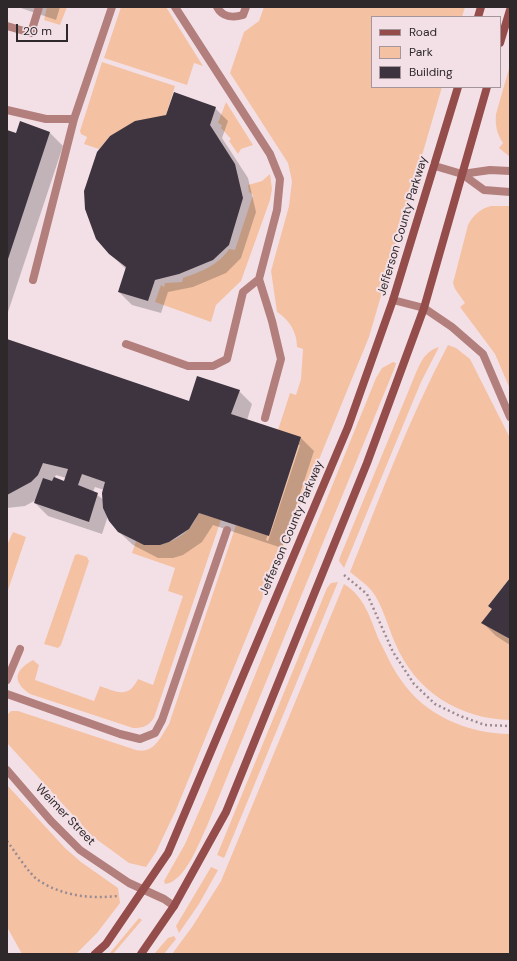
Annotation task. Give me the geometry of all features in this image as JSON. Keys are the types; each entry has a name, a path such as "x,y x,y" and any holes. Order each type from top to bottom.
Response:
{"street":[{"path":"7,26 31,33 39,7"},
{"path":"33,280 74,119 112,7"},
{"path":"175,7 270,154 280,179 278,210 259,279 272,321 281,359 265,418"},
{"path":"217,7 224,15 234,18 243,15 246,7"},
{"path":"501,40 510,10"},
{"name":"Jefferson County Parkway","path":"95,954 106,944 168,853 348,427 393,300 458,88"},
{"path":"141,954 174,906 226,812 367,463 424,308 486,88"},
{"path":"7,110 46,119 74,119"},
{"path":"434,166 462,174 484,190 510,192"},
{"path":"462,174 490,170 510,170"},
{"path":"126,344 188,366 213,366 227,359 243,292 259,279"},
{"path":"393,300 424,308 452,327 483,354 510,417"},
{"path":"7,694 120,734 140,739 155,733 162,720 227,530"},
{"path":"7,680 20,649"},
{"name":"Weimer Street","path":"7,770 51,821 80,850 143,890 164,899 174,906"}],"path":[{"path":"344,575 367,594 393,652 414,684 435,704 460,716 485,725 510,726"},
{"path":"7,841 37,879 64,892 95,898 118,896"}],"green space":[{"path":"47,7 67,7 60,25 44,20"},
{"path":"121,7 166,7 203,66 194,63 187,85 104,58"},
{"path":"264,7 465,7 462,16 371,16 371,88 442,88 369,337 176,810 156,852 146,867 129,863 92,836 7,743 7,715 11,711 18,711 136,750 142,751 152,747 156,744 169,724 236,525 269,535 301,438 278,430 290,393 296,395 301,379 303,349 297,347 296,337 292,327 282,315 277,312 271,271 289,206 292,181 288,163 230,73 244,32 259,21"},
{"path":"102,62 175,86 166,115 110,136 99,149 84,144 87,137 81,134 80,131"},
{"path":"510,65 510,157 499,148 503,143 496,126 496,114"},
{"path":"226,102 253,145 241,149 238,154 229,141 231,139 221,128 222,125 218,123"},
{"path":"270,174 272,189 270,200 241,281 216,305 211,322 155,302 161,285 164,287 165,283 182,282 183,278 215,264 229,249 235,250 253,195 249,192 248,185 262,181"},
{"path":"491,206 510,206 510,389 495,354 460,307 465,303 455,289 453,283 468,225 477,213"},
{"path":"448,345 456,348 470,359 510,438 510,578 488,606 492,609 482,623 510,639 510,720 473,714 456,708 427,688 414,675 404,660 395,643 382,608 375,595 366,585 350,572 408,429"},
{"path":"439,347 421,382 344,568 339,561 340,557 415,375 426,355"},
{"path":"393,362 396,363 395,367 207,826 185,869 172,882 165,884 164,881 185,844 207,793 376,378 382,368"},
{"path":"199,513 221,520 154,718 150,723 140,728 133,728 30,694 20,685 18,680 19,672 33,660 39,665 35,680 94,701 100,686 117,692 126,692 138,679 153,685 183,596 168,591 175,568 132,553 136,541 143,544 157,545 164,544 177,538 190,527"},
{"path":"13,532 26,537 7,593 7,545"},
{"path":"78,554 87,557 89,561 61,645 58,648 44,644 75,555"},
{"path":"338,582 224,858 217,855 327,588 331,583"},
{"path":"344,584 357,595 362,602 395,671 411,692 422,703 449,720 464,726 494,733 510,734 510,954 172,954 192,927 221,881"},
{"path":"7,785 65,848 81,862 118,888 120,903 97,933 76,954 22,954 7,927"},
{"path":"211,867 218,870 199,904 179,933 176,926"},
{"path":"139,918 142,920 113,954 109,954"},
{"path":"174,936 176,939 164,954 154,954 168,938"}],"building":[{"path":"174,92 216,107 210,125 235,164 243,198 229,245 213,260 179,274 155,280 148,301 118,292 126,267 109,254 96,239 85,209 84,191 97,152 110,136 135,121 166,115"},
{"path":"20,121 50,132 7,262 7,130 16,133"},
{"path":"7,339 189,401 197,376 240,390 231,414 301,437 269,536 199,513 189,529 169,542 160,545 144,545 118,532 109,521 103,508 102,493 105,482 82,474 78,485 98,493 89,522 34,503 43,478 52,481 54,477 64,481 68,469 43,463 38,475 31,482 7,495"},
{"path":"510,578 510,639 481,623 492,609 488,606"}]}
